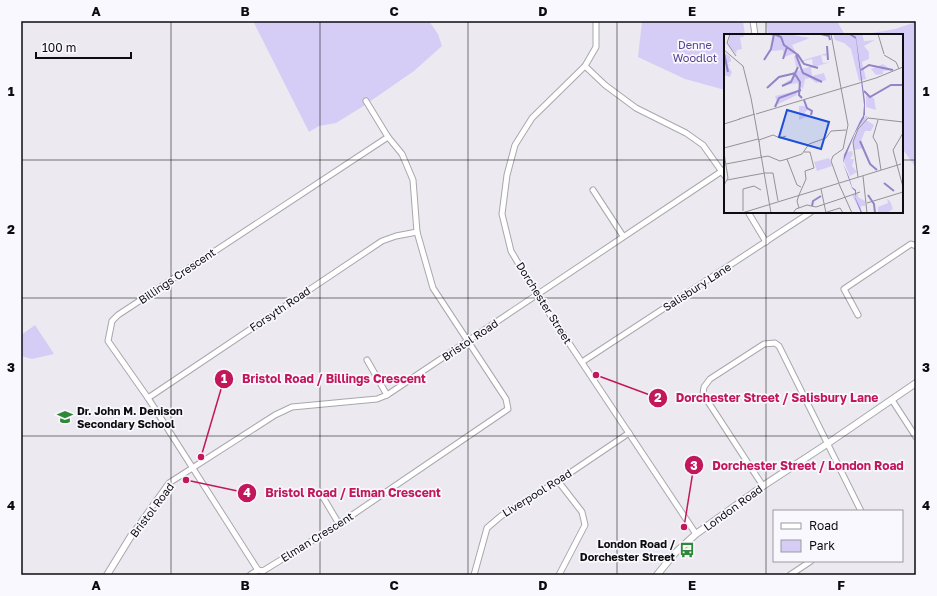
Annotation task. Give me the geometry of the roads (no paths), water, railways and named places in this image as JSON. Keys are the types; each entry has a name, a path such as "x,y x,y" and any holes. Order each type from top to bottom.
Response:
{"street":[{"name":"Dorchester Street","path":"596,21 596,47 585,66 532,118 515,144 507,175 502,214 511,250 537,296 696,534"},
{"path":"753,21 755,34"},
{"path":"585,66 605,85 636,108 686,133 703,145 724,172"},
{"path":"366,101 388,136 402,154 413,180 417,232 433,288 467,342"},
{"name":"Billings Crescent","path":"194,468 108,341 112,321 118,315 388,136"},
{"name":"Bristol Road","path":"107,575 131,536 169,483 275,415 292,407 377,399 387,395 537,296 624,236 724,172"},
{"path":"593,190 624,236"},
{"path":"749,213 766,242"},
{"name":"Salisbury Lane","path":"582,362 810,213"},
{"name":"Forsyth Road","path":"148,398 382,241 396,236 417,232"},
{"path":"858,315 844,289 911,244 916,246"},
{"name":"Elman Crescent","path":"250,575 258,570 263,571 339,524 508,409 506,399 467,342"},
{"path":"763,486 703,394 704,387 710,379 764,344 775,343 779,346 860,510"},
{"path":"367,360 387,395"},
{"name":"London Road","path":"657,575 674,554 696,534 763,486 916,383"},
{"path":"892,400 916,437"},
{"name":"Liverpool Road","path":"474,575 487,528 501,516 558,481 629,433"},
{"path":"194,468 258,570"},
{"path":"558,481 582,512 585,525 559,575"},
{"path":"320,492 339,524"},
{"path":"790,575 810,562"}],"place":[{"name":"Dorchester Street / Salisbury Lane","path":"596,375"},
{"name":"Dr. John M. Denison Secondary School","path":"65,417"},
{"name":"Bristol Road / Billings Crescent","path":"201,457"},
{"name":"Bristol Road / Elman Crescent","path":"186,480"},
{"name":"Dorchester Street / London Road","path":"684,527"},
{"name":"London Road / Dorchester Street","path":"687,550"}],"park label":[{"name":"Denne Woodlot","path":"695,51"}]}
